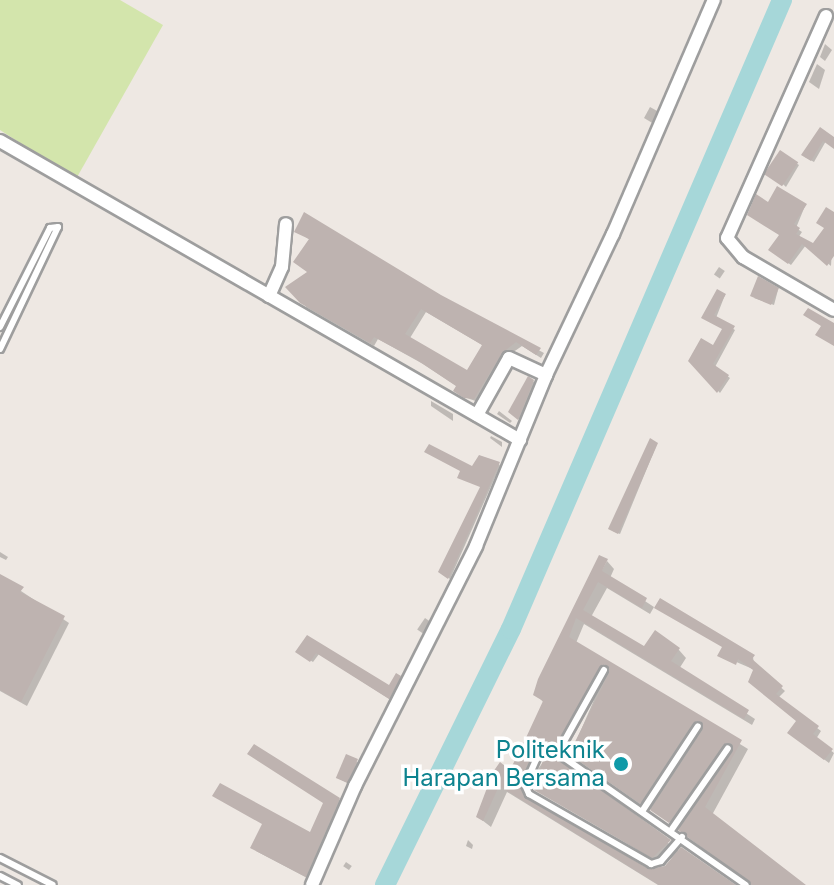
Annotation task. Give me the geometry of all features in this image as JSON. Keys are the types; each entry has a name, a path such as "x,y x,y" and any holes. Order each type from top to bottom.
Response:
{"street":[{"path":"312,885 355,786 476,546 546,375 714,0"},
{"path":"826,16 727,238 743,257 834,310"},
{"path":"0,141 520,440"},
{"path":"269,296 282,267 286,224"},
{"path":"477,415 509,358 546,375"}],"lane":[{"path":"0,327 50,228 58,227 0,349"},
{"path":"560,752 604,670"},
{"path":"643,810 698,726"},
{"path":"672,829 728,748"},
{"path":"560,752 540,751 525,785 529,794 651,864 661,861 682,837"},
{"path":"560,752 568,763 672,829 746,885"},
{"path":"0,858 53,885"},
{"path":"0,876 18,885"}],"green space":[{"path":"0,0 120,0 163,25 76,179 0,130"}],"building":[{"path":"820,127 834,137 834,149 823,141 811,161 801,155"},
{"path":"780,150 798,162 782,186 764,174"},
{"path":"777,186 807,204 794,224 800,228 796,234 813,243 824,228 816,223 826,207 834,212 834,256 827,266 802,244 788,264 768,250 779,235 747,215 756,194 768,202"},
{"path":"304,212 441,295 541,348 536,355 516,342 502,353 474,399 464,398 453,391 456,386 417,360 374,337 370,343 300,303 285,287 307,272 293,262 309,239 294,232","holes":["421,309 482,345 467,370 405,334"]},
{"path":"758,276 779,288 771,305 750,296"},
{"path":"717,289 726,294 714,315 735,326 713,364 729,375 717,393 688,361 701,338 713,345 722,329 701,318"},
{"path":"808,308 834,323 834,346 815,335 821,326 803,315"},
{"path":"528,376 534,380 518,420 508,412"},
{"path":"650,438 658,443 618,534 608,529"},
{"path":"429,444 472,466 479,455 500,462 448,579 438,572 480,487 457,478 460,471 424,452"},
{"name":"Politeknik Harapan Bersama","path":"599,555 608,559 602,571 647,598 642,608 598,582 583,610 644,646 655,630 680,648 671,661 749,710 744,719 576,618 569,637 742,740 705,807 806,885 752,885 678,830 733,751 731,743 723,745 669,823 650,810 703,729 701,721 693,723 640,804 569,754 609,673 605,664 556,746 535,749 519,783 524,796 649,869 665,866 681,847 736,885 659,885 499,786 483,821 476,817 493,772 500,762 510,770 524,742 543,701 533,695 538,679"},
{"path":"0,574 24,587 20,592 65,616 21,702 0,690"},
{"path":"660,598 755,655 752,659 783,686 776,694 819,726 813,734 833,749 824,760 787,733 796,721 748,682 753,670 738,659 736,665 717,656 722,647 654,608"},
{"path":"307,635 389,685 396,673 401,676 389,699 316,653 310,662 295,652"},
{"path":"254,744 340,798 306,877 250,848 262,824 212,796 220,783 310,832 323,803 247,754"},
{"path":"346,754 358,759 348,783 336,778"},
{"path":"544,757 557,758 671,840 652,858 534,790"}],"waterway":[{"path":"385,885 511,629 782,0"}],"place":[{"name":"Politeknik Harapan Bersama","path":"621,764"}]}
